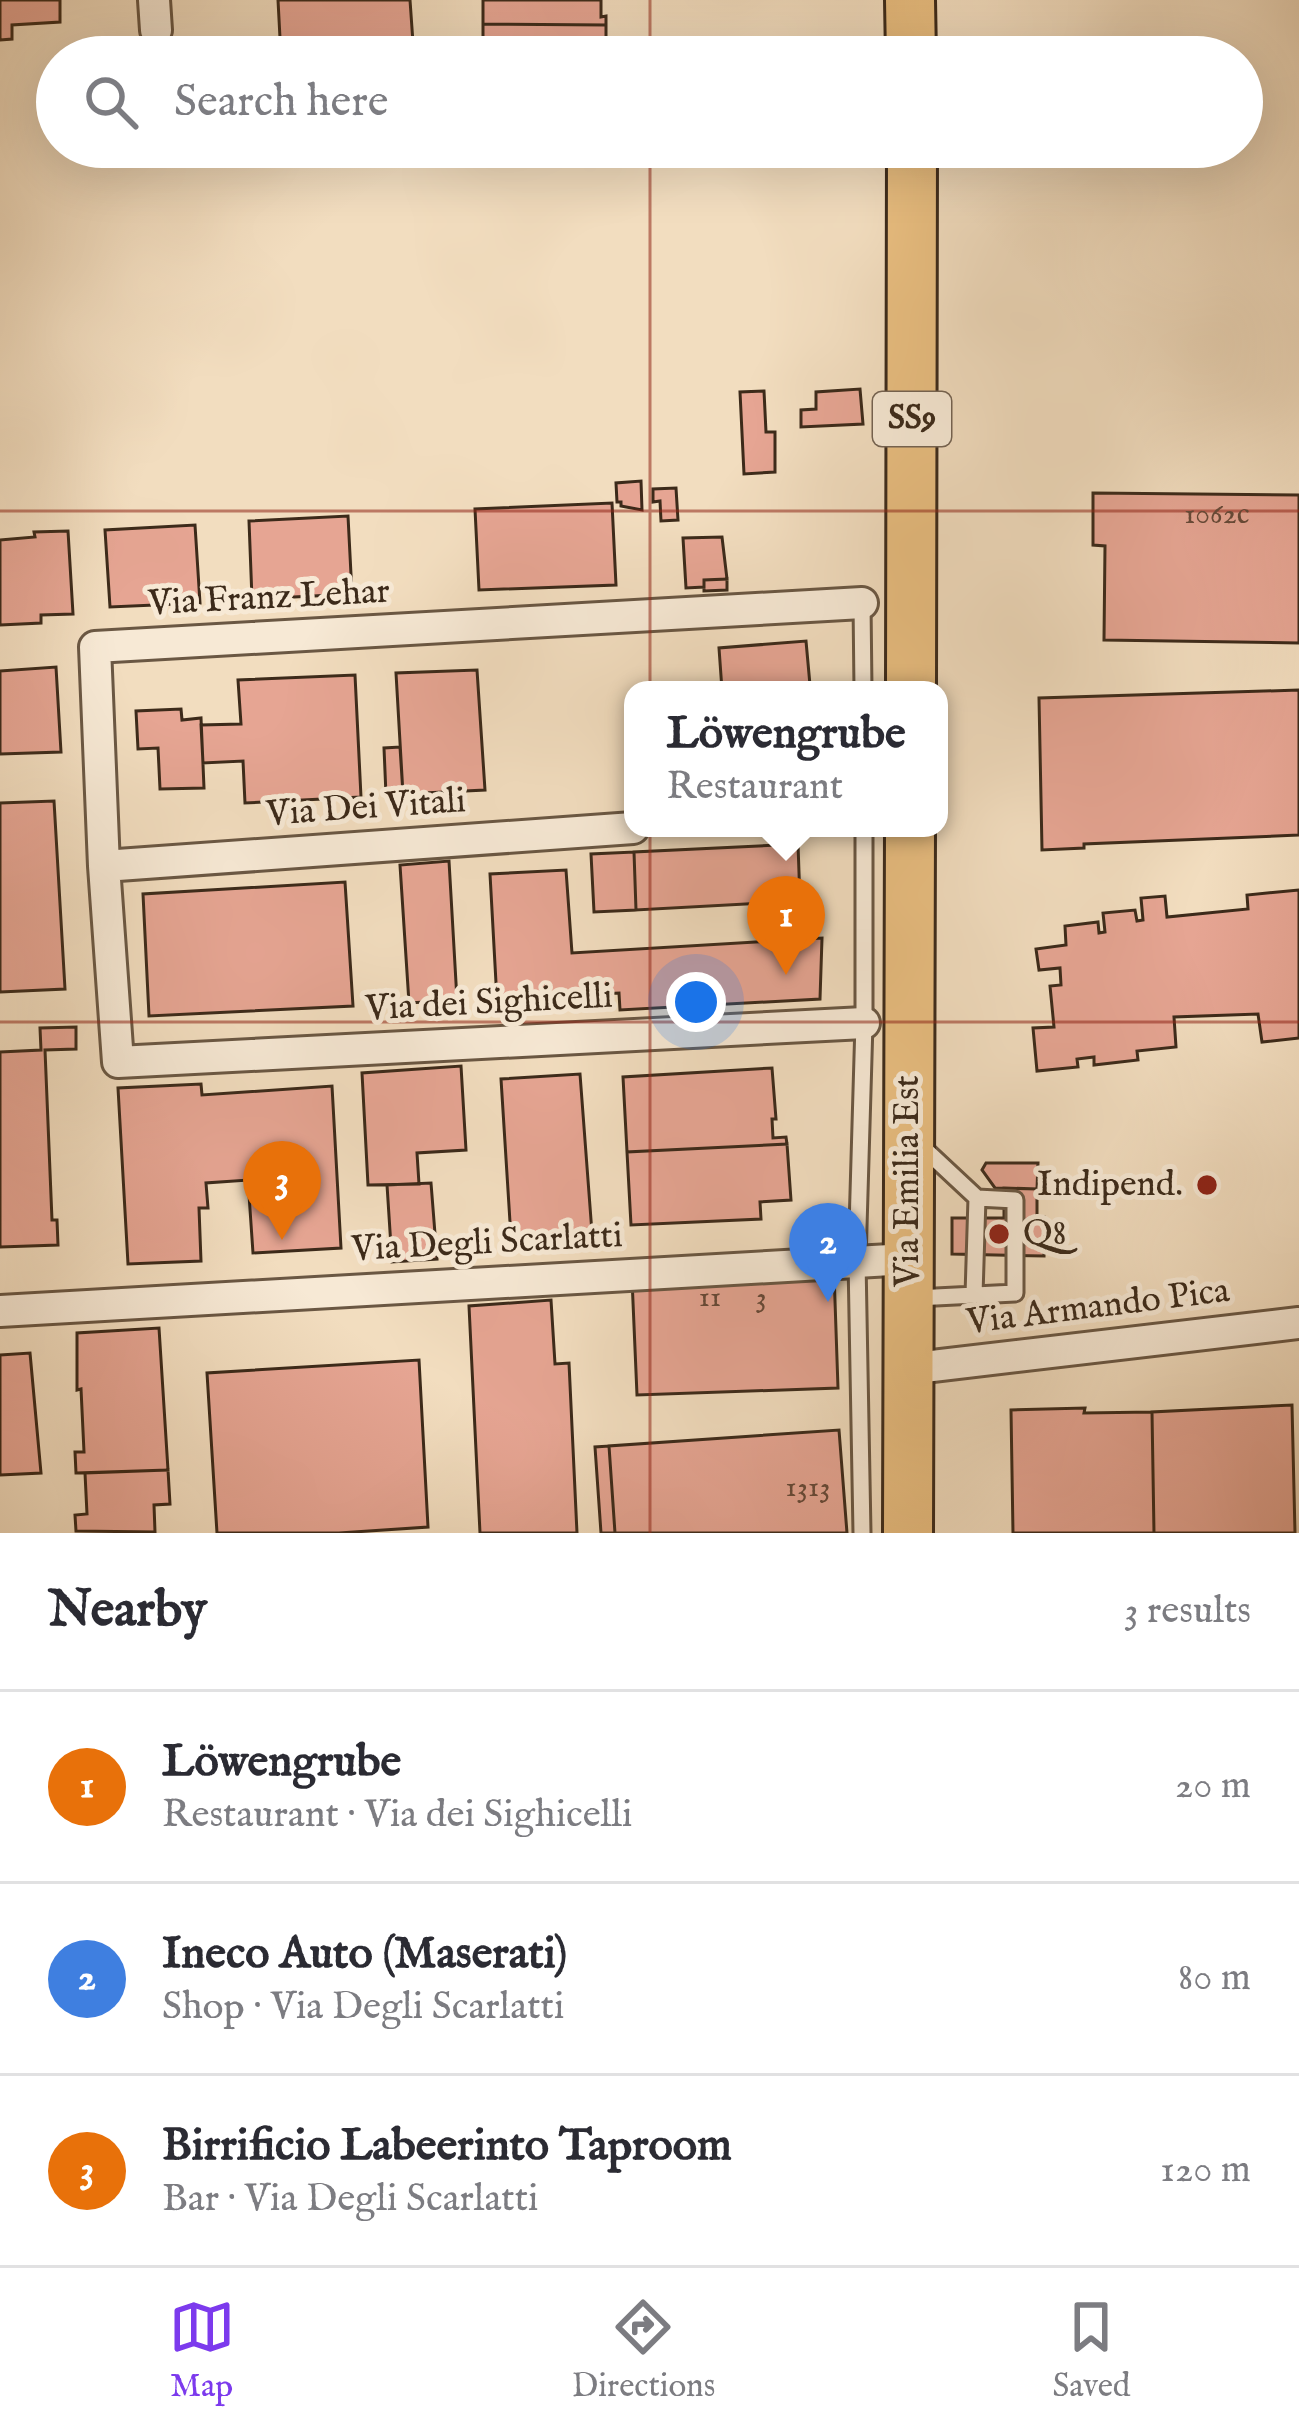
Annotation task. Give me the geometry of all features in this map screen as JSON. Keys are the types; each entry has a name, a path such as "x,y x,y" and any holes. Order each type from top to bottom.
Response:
{"main road":[{"path":"910,0 911,36"},
{"name":"SS9","path":"911,681 912,168"},
{"name":"Via Emilia Est","path":"908,1533 910,837"}],"street":[{"name":"Via Franz Lehar","path":"118,1062 95,647 862,603"},
{"name":"Via Dei Vitali","path":"104,866 624,829"},
{"name":"Via dei Sighicelli","path":"118,1062 864,1023"},
{"name":"Via Degli Scarlatti","path":"0,1311 857,1261 908,1279"},
{"name":"Via Armando Pica","path":"907,1369 1299,1323"}],"lane":[{"path":"862,603 863,681"},
{"path":"862,1533 857,1261 864,837"},
{"path":"908,1135 976,1198 1016,1201 1015,1293 974,1295 908,1279"},
{"path":"974,1295 976,1198"}],"building":[{"path":"0,0 60,0 60,22 12,25 12,39 0,40"},
{"path":"278,0 410,0 413,36 280,36"},
{"path":"483,0 601,0 606,25 483,24"},
{"path":"483,24 606,25 606,36 483,36"},
{"path":"860,389 863,424 801,427 801,410 816,409 816,392"},
{"path":"764,391 766,432 775,432 775,472 744,474 740,392"},
{"path":"641,481 642,510 621,506 616,483"},
{"path":"676,488 678,520 661,521 660,501 653,502 653,489"},
{"path":"1093,493 1299,495 1299,643 1104,640 1105,546 1093,545"},
{"path":"612,503 616,585 479,590 475,509"},
{"path":"348,516 352,594 252,599 249,521"},
{"path":"195,525 200,603 110,607 105,530"},
{"path":"68,531 73,614 41,615 41,623 0,625 0,540"},
{"path":"722,537 727,579 704,580 704,587 686,588 683,538"},
{"path":"727,579 727,590 704,591 704,580"},
{"path":"806,641 810,681 721,681 719,648"},
{"path":"56,667 61,752 0,754 0,671"},
{"path":"477,670 485,790 403,794 396,673"},
{"path":"355,675 361,797 245,803 243,761 203,763 201,725 241,724 238,680"},
{"path":"1299,690 1299,835 1042,850 1039,698"},
{"path":"181,709 182,720 201,718 204,788 160,789 158,748 138,749 136,711"},
{"path":"400,747 403,794 386,795 384,748"},
{"path":"54,801 65,989 0,992 0,803"},
{"path":"798,844 800,901 636,910 634,852"},
{"path":"634,852 636,910 594,912 591,854"},
{"path":"449,861 457,1000 409,1003 400,865"},
{"path":"566,870 572,953 822,938 820,999 620,1010 619,993 600,994 600,1004 574,1006 573,996 497,1001 490,874"},
{"path":"345,882 353,1006 149,1016 143,894"},
{"path":"1299,890 1299,1038 1262,1042 1258,1014 1174,1017 1176,1047 1137,1051 1138,1060 1094,1065 1094,1057 1077,1059 1078,1067 1037,1071 1033,1028 1054,1027 1050,986 1061,985 1060,968 1039,970 1036,949 1066,945 1065,926 1098,922 1099,933 1105,932 1103,913 1135,910 1137,921 1143,920 1141,898 1165,896 1167,917 1248,909 1247,895"},
{"path":"76,1027 76,1049 45,1050 52,1220 57,1220 58,1245 0,1247 0,1052 41,1050 40,1028"},
{"path":"461,1066 466,1150 417,1153 419,1184 368,1185 362,1073"},
{"path":"772,1068 773,1138 786,1137 787,1144 627,1152 623,1077"},
{"path":"580,1074 592,1233 511,1238 501,1079"},
{"path":"201,1084 202,1095 332,1086 341,1248 253,1253 248,1180 206,1183 208,1208 199,1208 201,1261 128,1264 118,1088"},
{"path":"787,1144 791,1200 760,1202 761,1219 631,1225 627,1152"},
{"path":"986,1163 1038,1163 1037,1189 995,1188 982,1170"},
{"path":"431,1183 437,1259 392,1262 387,1185"},
{"path":"1004,1188 1037,1189 1037,1217 1044,1217 1044,1256 952,1254 952,1218 1004,1218"},
{"path":"834,1272 838,1388 637,1395 632,1279"},
{"path":"551,1300 555,1364 569,1363 577,1533 480,1533 469,1306"},
{"path":"159,1328 168,1470 76,1473 75,1452 84,1452 77,1333"},
{"path":"30,1353 41,1473 0,1475 0,1355"},
{"path":"419,1360 428,1527 217,1533 207,1373"},
{"path":"1292,1405 1295,1533 1154,1533 1152,1412"},
{"path":"1085,1408 1084,1413 1152,1412 1154,1533 1013,1533 1011,1410"},
{"path":"839,1430 847,1533 615,1533 609,1446"},
{"path":"609,1446 615,1533 601,1533 595,1447"},
{"path":"168,1470 170,1504 154,1505 155,1532 76,1531 75,1515 87,1514 85,1473"}],"place":[{"name":"Löwengrube","path":"786,975"},
{"name":"Indipend.","path":"1207,1185"},
{"name":"Q8","path":"999,1234"},
{"name":"Birrificio Labeerinto Taproom","path":"282,1240"},
{"name":"Ineco Auto (Maserati)","path":"828,1302"}]}
